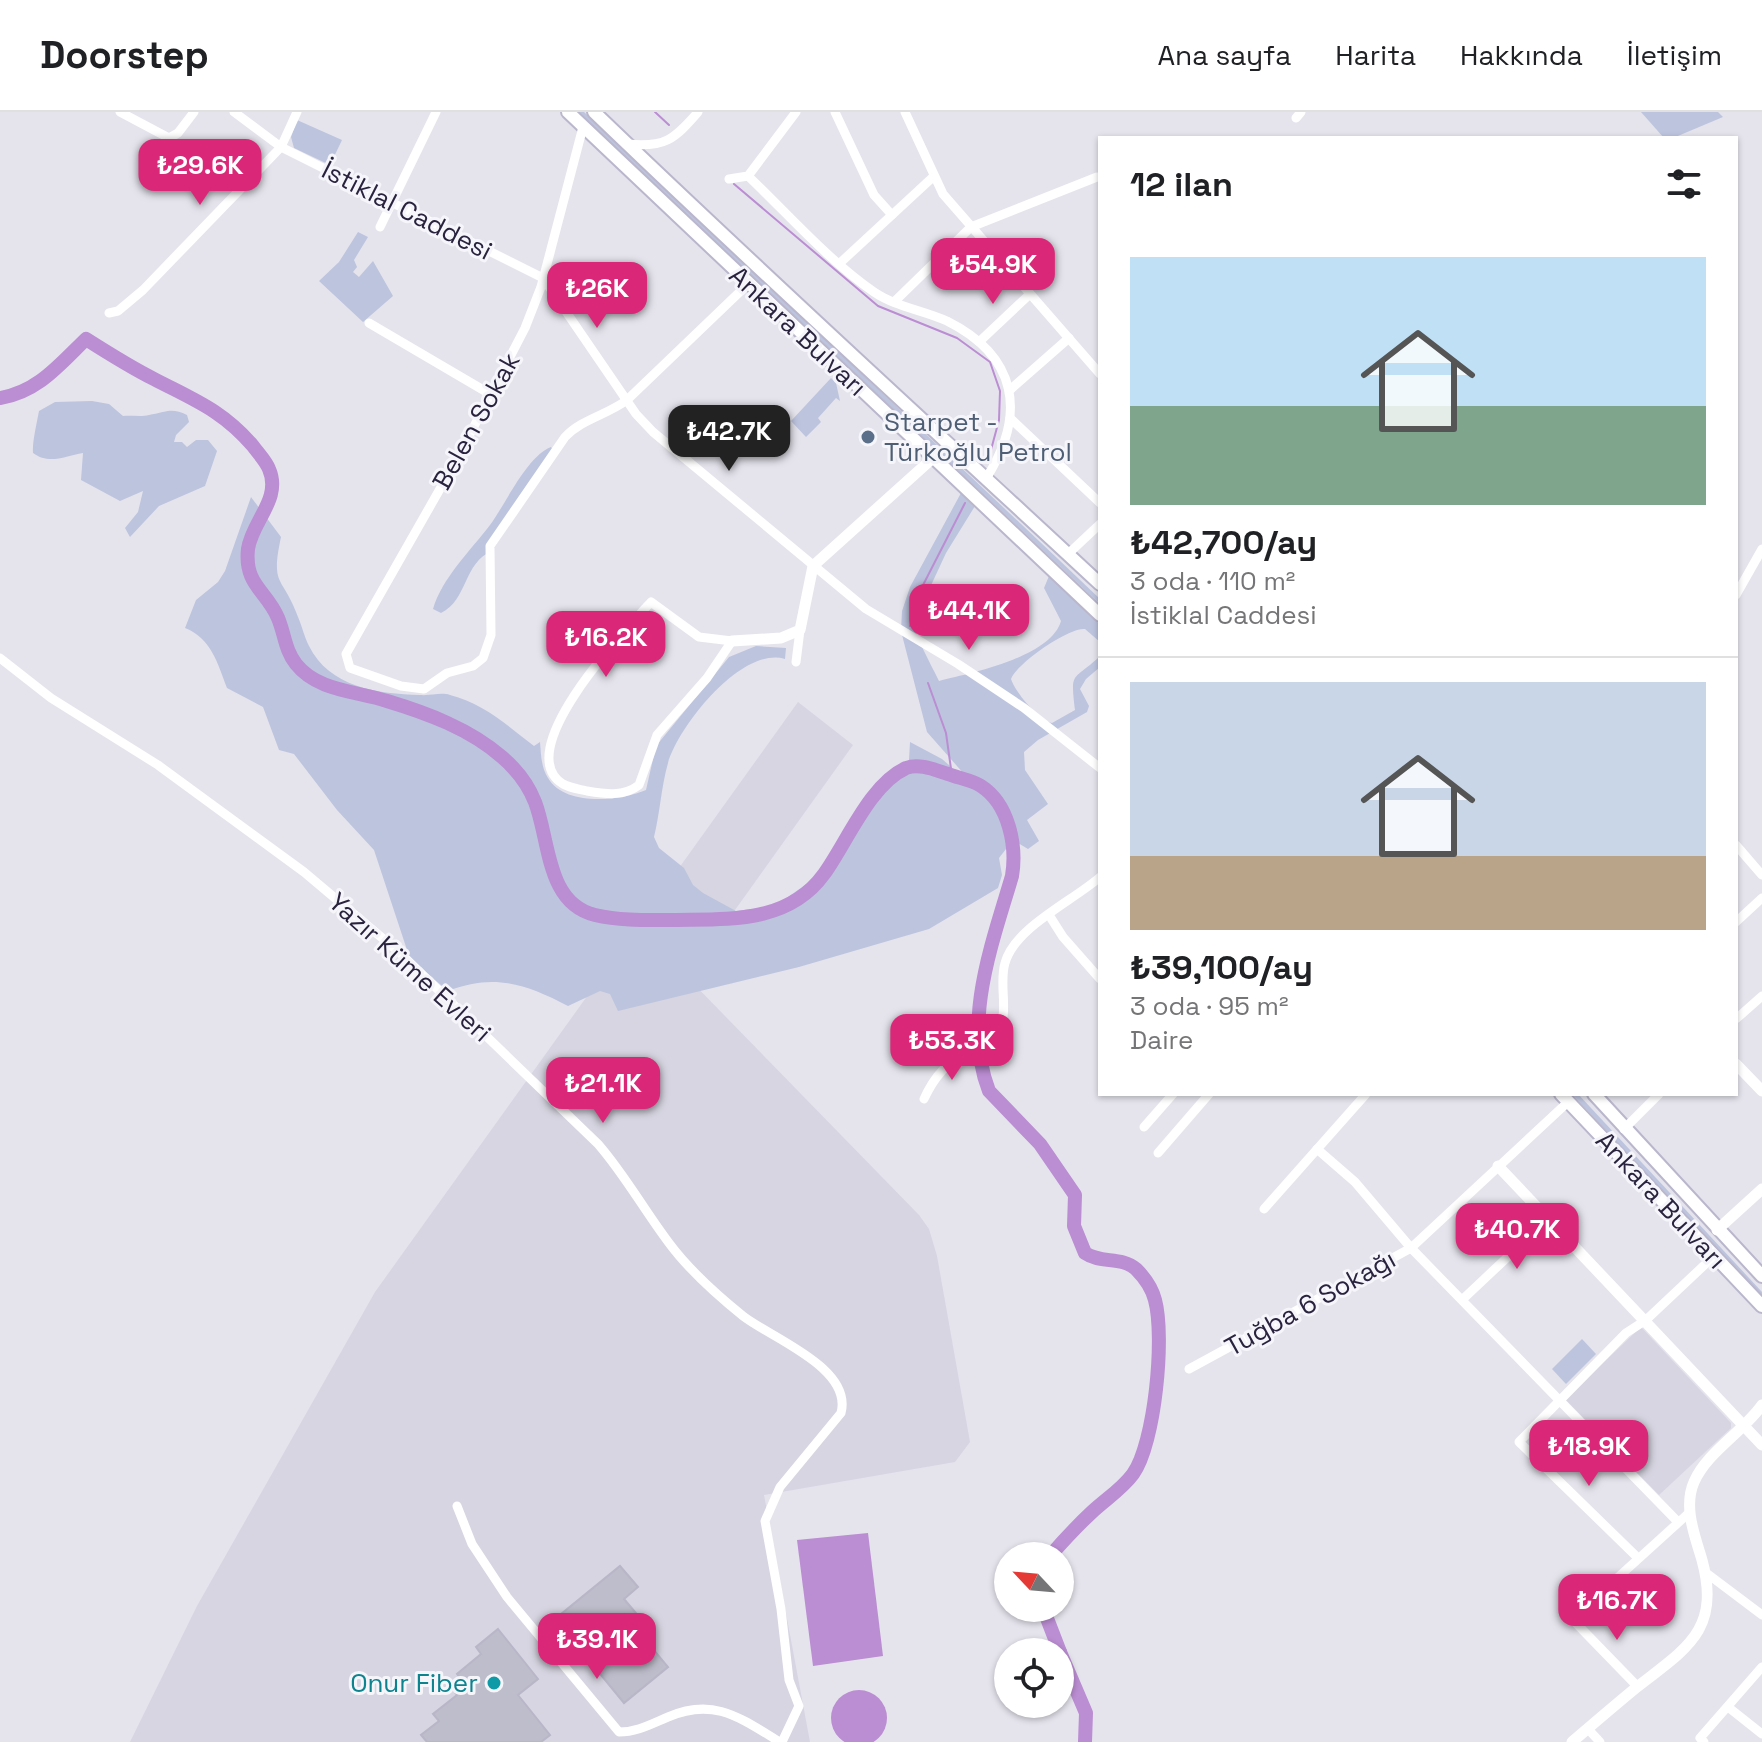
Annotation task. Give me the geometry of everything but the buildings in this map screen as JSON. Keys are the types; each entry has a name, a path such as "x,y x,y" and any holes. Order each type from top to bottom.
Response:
{"main road":[{"name":"Ankara Bulvarı","path":"568,112 1098,613"},
{"name":"Ankara Bulvarı","path":"594,112 783,292 1098,582"},
{"name":"Ankara Bulvarı","path":"1596,1096 1762,1276"},
{"name":"Ankara Bulvarı","path":"1565,1098 1762,1306"}],"street":[{"path":"120,112 169,138 178,133 194,112"},
{"name":"İstiklal Caddesi","path":"234,112 281,147 543,278"},
{"path":"109,313 118,311 143,290 281,147 297,112"},
{"path":"380,227 436,112"},
{"path":"627,144 654,145 670,140 698,112"},
{"path":"729,179 748,176 796,112"},
{"path":"835,112 874,195 892,215"},
{"path":"905,112 943,194 1098,372"},
{"name":"Belen Sokak","path":"583,127 543,278 525,328 457,459 346,654 350,668 416,690 431,687 447,673 473,666 483,658 491,635 490,546 565,437 579,424 612,411 627,400"},
{"path":"748,176 859,281 894,302 948,322 979,342 997,360 1011,389 1010,418 1002,448 987,477"},
{"path":"840,263 933,177"},
{"path":"894,302 971,227 1097,177"},
{"path":"543,278 560,308 653,432 866,609 1024,708 1098,766"},
{"path":"627,400 748,284"},
{"path":"979,342 1030,294"},
{"path":"369,323 490,394"},
{"path":"1011,389 1069,338"},
{"path":"1010,418 1098,501"},
{"path":"796,662 813,566 934,457"},
{"path":"1068,554 1098,526"},
{"path":"1738,591 1762,549"},
{"path":"732,641 707,678 657,735 643,777 635,789 609,794 563,784 553,773 548,751 558,724 611,646 651,602 707,641 781,638 800,630"},
{"name":"Yazır Küme Evleri","path":"0,658 51,698 158,765 304,872 400,953 598,1144 618,1167 682,1260 741,1315 800,1351 837,1384 843,1397 841,1413 780,1487 765,1521 789,1680 799,1706 781,1742"},
{"path":"1738,847 1762,875"},
{"path":"924,1099 937,1074 966,1052 995,1037 1002,1021 1006,959 1019,940 1098,878"},
{"path":"1738,920 1762,898"},
{"path":"1049,915 1063,937 1098,977"},
{"path":"1738,1017 1762,996"},
{"path":"1738,1066 1762,1091"},
{"path":"1144,1127 1171,1096"},
{"path":"1158,1153 1207,1096"},
{"path":"1264,1209 1364,1096"},
{"path":"1624,1129 1657,1096"},
{"name":"Tuğba 6 Sokağı","path":"1189,1369 1411,1248 1565,1098"},
{"path":"1317,1149 1370,1198 1411,1248 1678,1522"},
{"path":"1498,1166 1762,1445"},
{"path":"1717,1230 1762,1189"},
{"path":"1463,1299 1548,1219"},
{"path":"1637,1557 1519,1442 1626,1333 1646,1320 1714,1256"},
{"path":"1572,1742 1676,1658 1696,1637 1707,1611 1705,1572 1690,1512 1695,1479 1762,1405"},
{"path":"457,1506 472,1544 507,1597 619,1732 637,1730 686,1709 709,1707 723,1710 781,1742"},
{"path":"1638,1687 1572,1619 1690,1512"},
{"path":"1705,1572 1762,1615"},
{"path":"1702,1740 1762,1667"},
{"path":"1728,1707 1762,1734"},
{"path":"1588,1729 1600,1742"}],"shaded area":[{"path":"578,112 584,112 1098,597 1098,602"},
{"path":"1641,112 1718,112 1723,117 1678,136 1662,136"},
{"path":"297,120 342,140 330,165 294,148 291,137"},
{"path":"358,232 368,237 354,260 357,267 353,272 359,277 373,261 393,296 363,322 319,281 339,262"},
{"path":"831,378 836,383 840,401 836,398 818,418 821,422 806,437 791,421"},
{"path":"55,402 109,404 123,416 173,411 187,415 189,422 176,435 174,442 182,442 187,447 196,440 208,440 217,451 205,486 159,506 130,537 125,528 138,512 143,491 120,501 81,480 83,453 51,459 33,453 39,411"},
{"path":"551,447 556,454 492,551 470,572 450,607 441,613 433,609 450,575 490,525 525,470"},
{"path":"961,493 975,506 946,553 914,622 939,681 1008,662 1026,654 1054,634 1061,621 1044,588 1049,576 1098,623 1098,640 1085,629 1068,634 1033,656 1011,679 1028,706 1052,723 1075,710 1073,688 1076,677 1098,658 1098,669 1080,689 1089,706 1087,712 1038,740 1024,752 1025,770 1048,804 1027,820 1039,841 1028,849 1013,840 999,858 1002,875 998,888 929,929 799,967 618,1011 610,994 600,991 568,1006 524,987 495,982 448,991 410,959 374,850 337,810 294,754 279,750 263,707 227,688 207,645 185,628 196,600 218,582 225,571 251,497 281,537 277,565 280,580 309,646 329,671 356,686 372,690 447,694 473,704 495,716 534,746 540,742 544,769 556,787 567,794 594,799 623,797 646,790 656,746 729,657 756,646 786,648 785,659 768,658 750,664 714,692 674,747 664,782 654,837 659,848 684,868 693,885 736,911 775,906 818,876 876,788 909,760 910,742 942,759 979,791 927,732 901,631 902,611 910,587"},
{"path":"798,702 853,745 687,977 919,1215 929,1229 937,1256 970,1442 955,1462 764,1495 810,1742 130,1742 197,1606 375,1292"},
{"path":"1574,1096 1580,1096 1762,1292 1762,1297"},
{"path":"1641,1327 1731,1423 1731,1428 1659,1495 1565,1399"},
{"path":"1582,1339 1596,1354 1566,1384 1552,1369"},
{"path":"868,1533 883,1656 813,1666 797,1540"},
{"path":"848,1692 870,1692 885,1707 885,1729 872,1743 846,1743 833,1729 833,1707"}],"waterway":[{"path":"655,112 669,125"},
{"path":"734,184 878,306 957,338 990,362 1000,391 999,420 988,461"},
{"path":"0,398 14,395 37,383 86,339 230,423 264,460 272,480 269,500 248,549 249,571 278,618 292,659 315,680 448,723 502,757 521,777 532,795 558,884 567,898 595,915 644,920 735,918 775,910 793,902 824,874 881,787 906,768 917,766 933,769 973,782 991,794 1009,826 1013,864 989,956 979,1011 981,1065 989,1091 1040,1144 1075,1195 1074,1226 1085,1253 1136,1269 1152,1291 1158,1317 1156,1389 1141,1459 1129,1479 1063,1542"},
{"path":"910,626 920,591 965,503"},
{"path":"928,683 946,733 952,776"},
{"path":"1048,1622 1055,1638"},
{"path":"1074,1685 1086,1713 1085,1742"}],"place":[{"name":"Starpet - Türkoğlu Petrol","path":"868,437"},
{"name":"Onur Fiber","path":"494,1683"}]}
